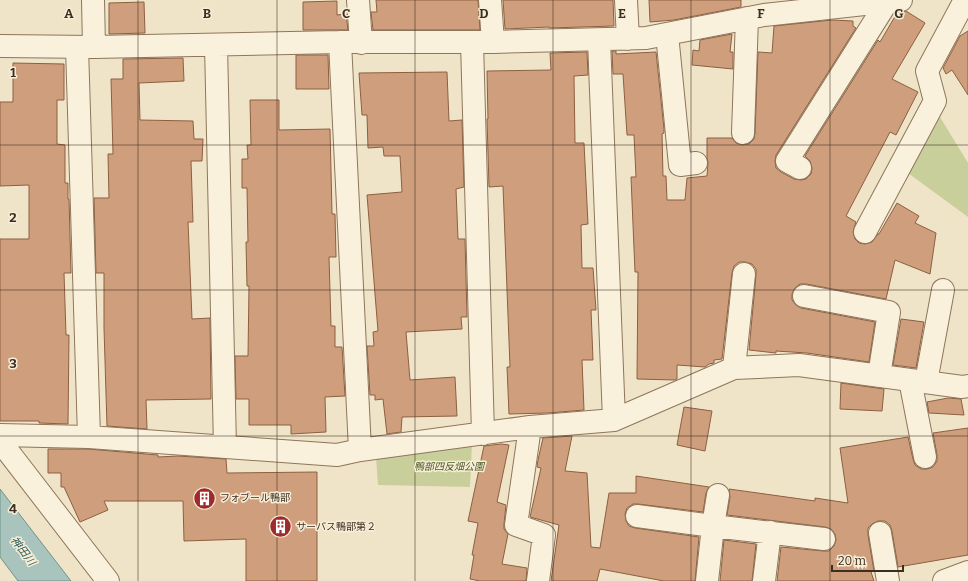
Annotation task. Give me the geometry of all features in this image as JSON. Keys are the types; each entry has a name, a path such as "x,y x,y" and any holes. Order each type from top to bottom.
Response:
{"street":[{"path":"89,437 86,47 93,0"},
{"path":"358,0 350,42 360,450"},
{"path":"490,0 493,42"},
{"path":"626,0 628,38"},
{"path":"865,232 935,100 927,71 965,0"},
{"path":"0,46 86,47 350,42 493,42 646,38 758,11 894,1"},
{"path":"800,168 787,161 894,1"},
{"path":"743,133 758,11"},
{"path":"667,34 680,165 696,164"},
{"path":"599,40 614,420"},
{"path":"472,42 483,434"},
{"path":"216,44 225,447"},
{"path":"734,368 744,274"},
{"path":"925,457 918,381 943,290"},
{"path":"804,296 889,312 879,376"},
{"path":"0,435 89,437 337,455 360,450 530,427 614,420 734,368 799,365 962,387 968,386"},
{"path":"530,427 516,525 544,535 538,581"},
{"path":"0,441 108,581"},
{"path":"707,581 718,495"},
{"path":"637,516 824,539"},
{"path":"764,581 770,532"},
{"path":"880,533 888,581"},
{"path":"944,581 968,572"}],"green space":[{"path":"940,117 968,163 968,217 908,173"},
{"name":"鴨部四反畑公園","path":"472,444 470,487 378,485 376,457"}],"water":[{"name":"神田川","path":"0,489 71,581 18,581 0,557"}],"building":[{"path":"376,0 478,0 480,30 373,30 371,12 377,12"},
{"path":"503,0 613,0 614,26 505,29"},
{"path":"649,0 741,0 741,7 674,20 650,22"},
{"path":"337,1 337,15 346,14 348,30 303,30 303,2"},
{"path":"144,2 145,33 109,34 109,3"},
{"path":"906,11 925,23 892,79 918,92 896,135 890,132 846,216 856,222 853,232 855,239 859,243 865,244 872,242 879,234 897,203 919,216 915,223 936,233 930,274 895,260 886,299 806,284 800,284 795,288 792,294 792,300 801,308 875,322 869,362 807,353 776,351 776,353 749,350 756,269 752,264 739,262 734,266 732,273 722,359 714,360 714,363 705,367 677,365 677,379 675,380 637,379 638,272 635,272 631,177 636,177 634,135 627,135 623,74 613,74 612,51 616,51 616,54 656,52 664,129 664,133 662,134 663,176 666,176 667,200 685,200 687,178 707,176 707,138 732,138 736,143 742,145 749,144 754,139 758,52 772,53 774,26 832,20 853,21 853,26 856,28 776,155 776,168 794,179 801,180 806,179 811,174 812,168 810,161 805,156 878,40 880,42 897,13"},
{"path":"968,31 968,95 952,70 946,74 943,68 960,36"},
{"path":"732,34 730,52 733,52 733,69 692,65 693,50 699,51 700,40"},
{"path":"587,52 588,75 574,76 575,143 584,143 588,224 581,225 582,268 593,268 596,310 591,310 593,360 582,360 584,410 509,414 507,367 510,367 503,186 489,187 487,71 551,70 550,53"},
{"path":"296,55 328,55 329,89 296,89"},
{"path":"183,58 184,81 139,83 140,120 193,121 194,139 203,139 202,161 191,161 193,222 188,222 192,319 210,318 211,399 146,400 147,429 107,426 104,273 96,273 94,198 109,198 108,154 113,154 111,79 123,79 123,59"},
{"path":"13,63 64,64 64,100 57,100 57,144 65,145 65,183 68,183 69,199 71,273 64,273 66,335 69,335 68,424 39,423 39,421 0,421 0,239 29,239 29,185 0,186 0,102 13,102"},
{"path":"447,72 449,121 462,120 464,187 456,189 458,239 465,239 467,317 461,317 462,329 406,332 410,380 455,377 457,416 402,417 401,432 387,434 383,399 375,400 375,395 370,395 367,346 374,346 373,332 378,331 367,195 402,192 400,156 384,156 383,147 368,148 367,115 362,115 359,73"},
{"path":"250,100 279,100 279,130 330,129 332,214 335,214 336,257 329,257 331,326 335,326 335,347 342,347 345,396 325,397 326,432 291,434 291,425 249,425 249,399 236,399 235,356 248,356 249,286 247,286 246,242 248,242 247,188 242,188 242,159 248,159 247,145 251,145"},
{"path":"901,319 924,322 916,368 893,365"},
{"path":"841,383 884,389 882,411 840,409"},
{"path":"948,398 961,399 964,415 929,413 927,402"},
{"path":"684,407 712,411 705,451 677,445"},
{"path":"968,428 968,555 898,567 890,525 885,521 878,521 868,528 874,571 871,572 874,581 777,581 781,547 829,551 834,546 836,540 835,534 831,529 825,527 727,515 730,497 729,489 815,501 815,498 848,503 840,448 908,437 915,465 921,469 927,469 933,467 937,461 933,433"},
{"path":"572,436 565,471 587,473 591,547 600,548 609,493 636,493 636,476 709,487 706,493 703,512 633,504 627,508 625,514 626,521 629,526 635,528 699,537 695,581 664,581 600,569 597,581 551,581 559,525 530,517 541,468 537,467 538,460 543,438"},
{"path":"501,444 509,445 497,502 506,505 504,529 508,534 502,564 527,568 526,581 480,581 470,579 474,555 472,555 478,523 468,521 484,446"},
{"path":"48,449 88,449 158,455 158,457 178,456 226,459 227,473 317,472 317,581 246,581 246,539 184,541 183,501 104,501 108,510 80,522 64,487 61,487 61,473 48,473"},
{"path":"724,540 756,544 752,581 720,581"}],"place":[{"name":"フォブール鴨部","path":"205,498"},
{"name":"サーパス鴨部第２","path":"281,527"}]}
